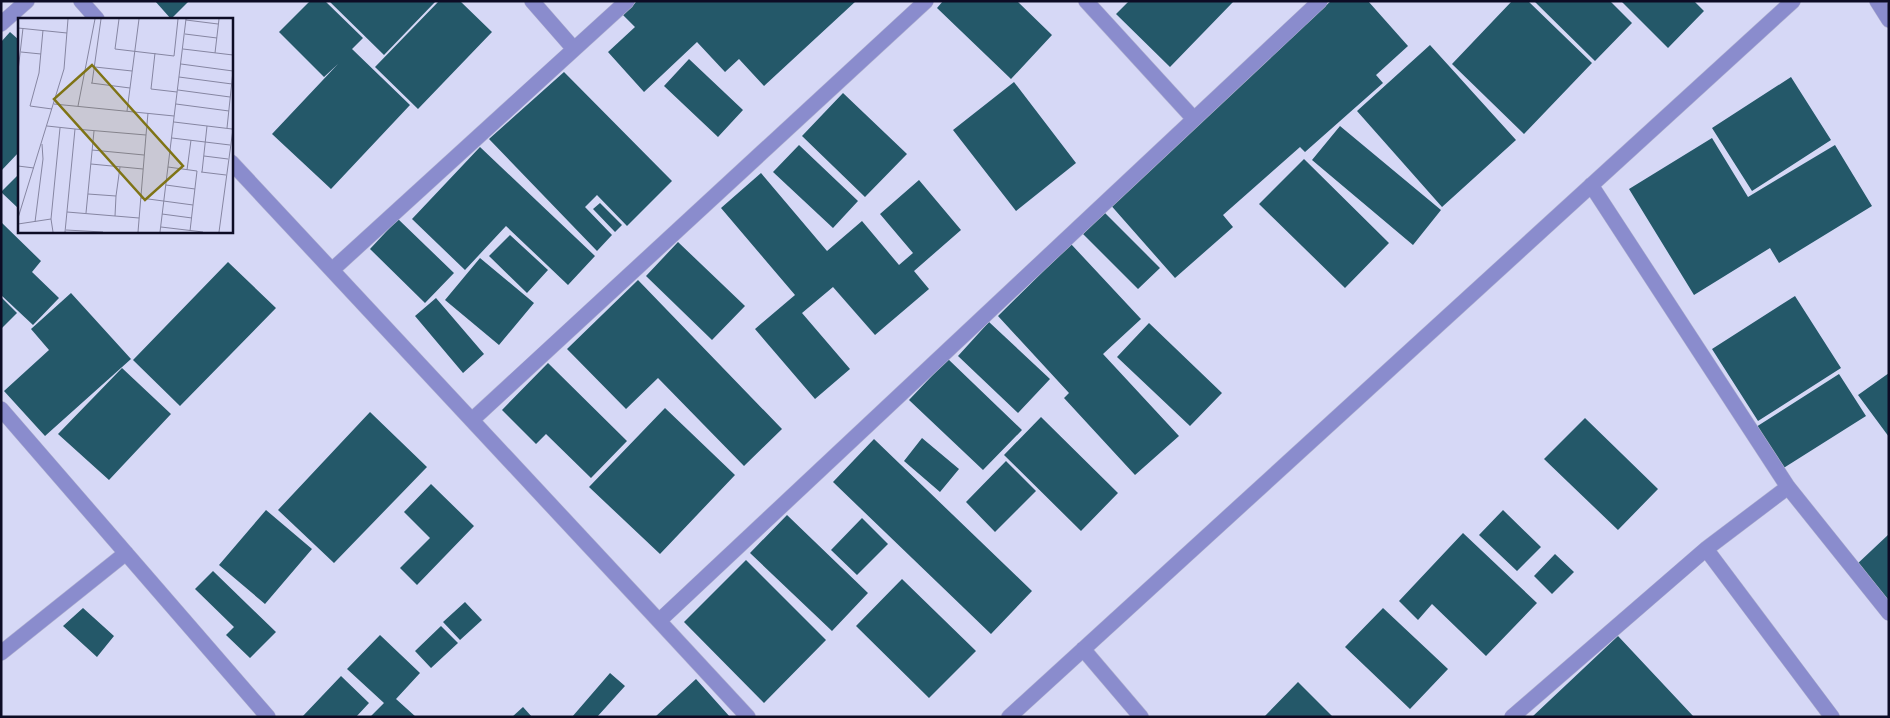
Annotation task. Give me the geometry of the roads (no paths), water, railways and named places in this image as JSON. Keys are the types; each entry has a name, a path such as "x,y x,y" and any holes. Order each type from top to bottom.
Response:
{"street":[{"path":"1,24 27,1"},
{"path":"81,1 96,18"},
{"path":"532,1 574,49"},
{"path":"332,270 627,1"},
{"path":"472,420 926,1"},
{"path":"1086,1 1194,119"},
{"path":"659,621 1320,1"},
{"path":"1009,717 1793,1"},
{"path":"1877,1 1889,20"},
{"path":"232,163 748,717"},
{"path":"1592,185 1788,488 1889,613"},
{"path":"1,409 268,717"},
{"path":"1512,717 1706,549 1788,488"},
{"path":"1706,549 1832,717"},
{"path":"1,652 126,553"},
{"path":"1083,649 1141,717"}]}
